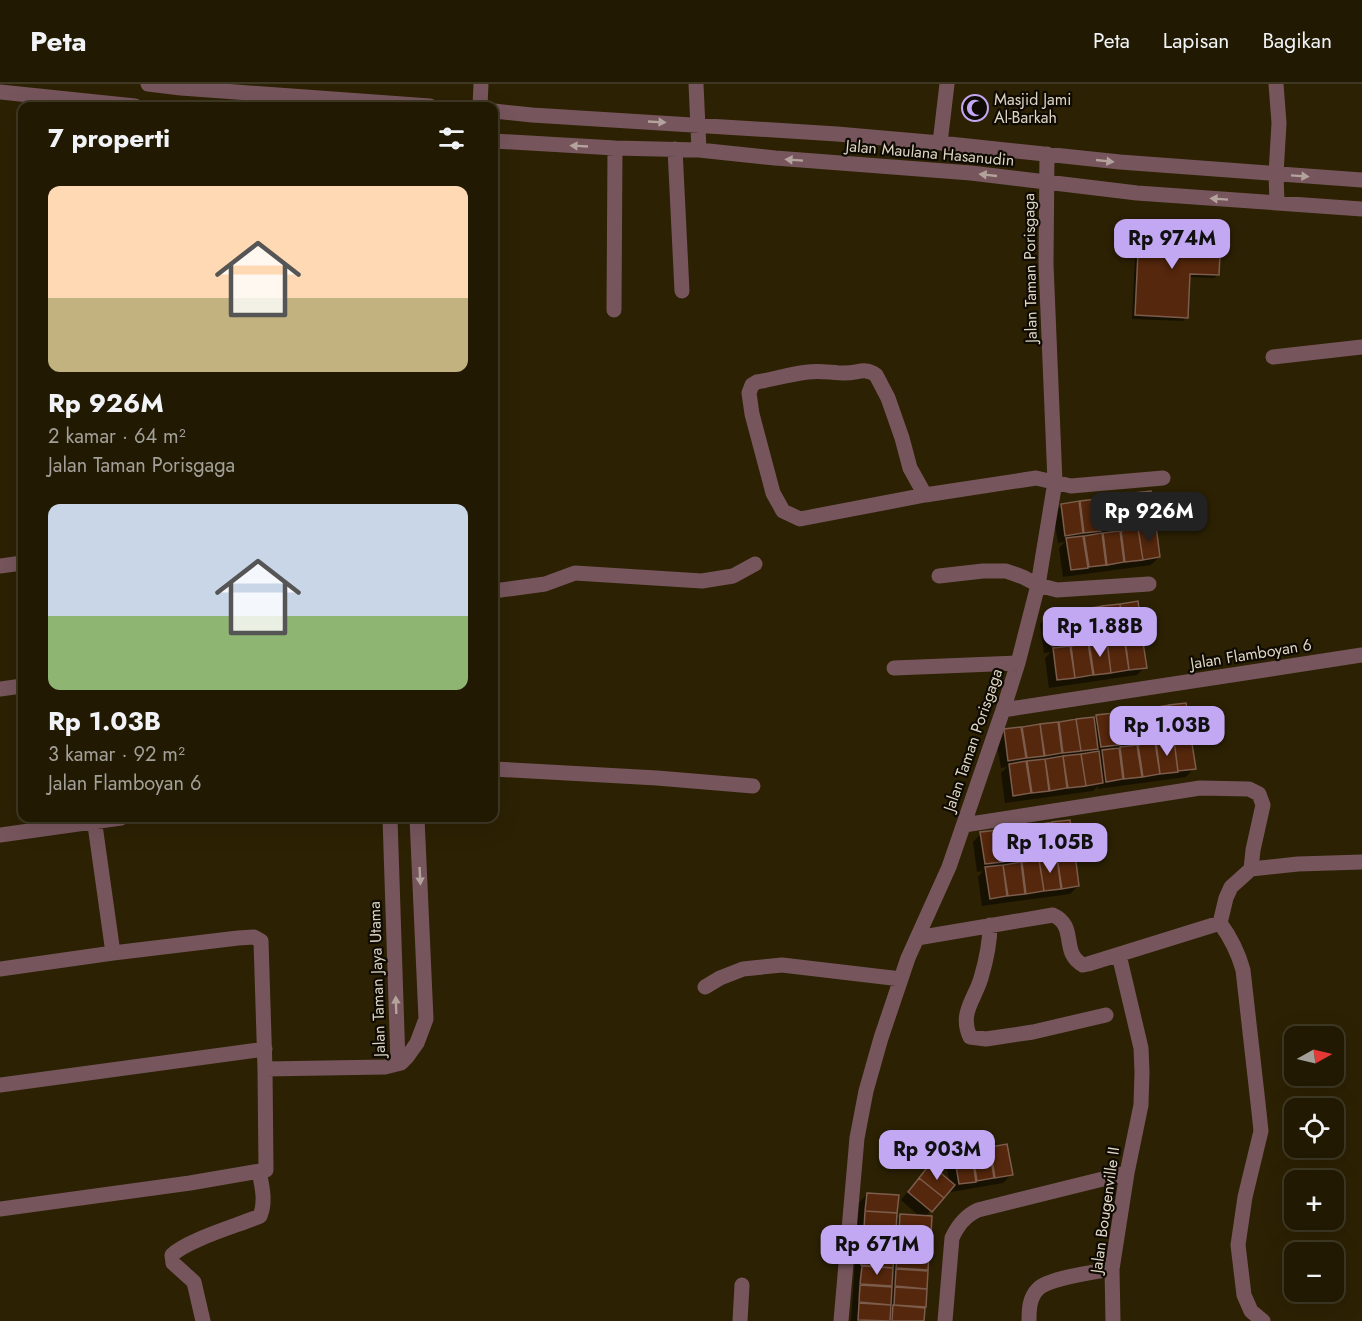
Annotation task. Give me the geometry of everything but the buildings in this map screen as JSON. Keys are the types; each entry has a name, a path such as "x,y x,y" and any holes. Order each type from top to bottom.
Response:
{"street":[{"path":"150,84 283,89 356,102"},
{"path":"481,84 484,102"},
{"path":"696,84 699,150"},
{"path":"940,143 947,84"},
{"path":"1276,84 1279,123 1277,203"},
{"path":"0,92 96,102"},
{"name":"Jalan Maulana Hasanudin","path":"498,108 532,115 698,117 837,134 1140,164 1362,180"},
{"name":"Jalan Maulana Hasanudin","path":"498,141 699,150 971,174 1129,192 1362,209"},
{"path":"614,310 615,148"},
{"path":"675,149 682,291"},
{"name":"Jalan Taman Porisgaga","path":"841,1321 856,1138 866,1091 908,958 949,867 964,825 1018,663 1038,585 1054,482 1046,264 1047,154"},
{"path":"1273,357 1362,347"},
{"path":"925,495 910,468 888,398 873,373 865,370 842,374 830,371 808,372 752,385 749,393 752,414 773,493 780,507 789,515 800,519 925,495 1036,478 1071,486 1163,478"},
{"path":"0,567 18,564"},
{"path":"498,590 545,584 575,573 702,581 733,576 755,564"},
{"path":"939,576 1006,571 1038,585 1057,590 1149,584"},
{"name":"Jalan Flamboyan 6","path":"1003,710 1362,655"},
{"path":"894,668 1018,663"},
{"path":"0,689 18,687"},
{"path":"498,770 657,778 753,786"},
{"path":"964,825 1200,788 1249,789 1259,794 1263,805 1252,850 1251,869"},
{"path":"0,835 76,822"},
{"path":"94,822 112,952"},
{"name":"Jalan Taman Jaya Utama","path":"390,822 398,1063 407,1057 417,1043 426,1019 417,822"},
{"path":"1263,1321 1251,1311 1244,1295 1238,1245 1245,1197 1261,1131 1259,1112 1243,970 1239,955 1220,923 1231,887 1251,869 1298,864 1362,862"},
{"path":"917,938 1053,915 1065,923 1073,958 1083,965 1220,923"},
{"path":"990,925 990,940 981,980 966,1016 970,1037 986,1039 1033,1032 1106,1015"},
{"path":"0,969 112,952 254,937 261,941 266,1069 266,1170 0,1209"},
{"name":"Jalan Bougenville II","path":"1113,1321 1112,1269 1127,1173 1141,1105 1142,1072 1141,1048 1119,955"},
{"path":"705,987 742,969 782,965 901,979"},
{"path":"0,1085 265,1049"},
{"path":"266,1069 385,1067 398,1063"},
{"path":"203,1321 194,1282 173,1263 172,1255 198,1240 260,1216 263,1197 259,1171"},
{"path":"945,1321 952,1238 957,1227 965,1218 978,1210 1127,1173"},
{"path":"1029,1321 1029,1305 1039,1288 1052,1281 1112,1269"},
{"path":"740,1321 742,1285"}],"place":[{"name":"Masjid Jami Al-Barkah","path":"975,108"}]}
